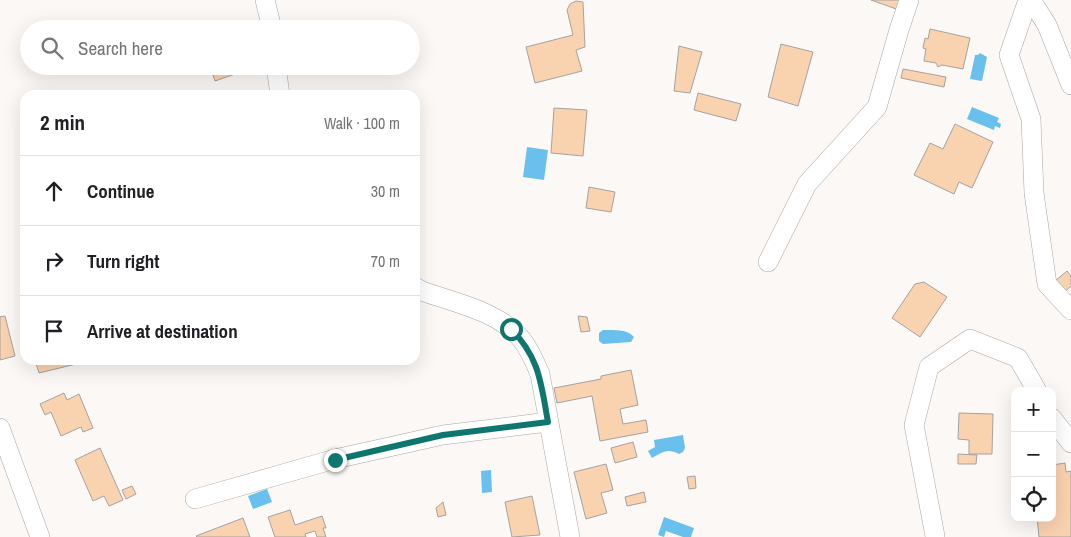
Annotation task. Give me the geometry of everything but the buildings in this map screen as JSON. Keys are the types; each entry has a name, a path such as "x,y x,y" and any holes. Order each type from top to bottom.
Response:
{"street":[{"path":"265,0 270,20"},
{"path":"768,262 807,184 877,107 909,0"},
{"path":"1029,0 1047,25 1071,85"},
{"path":"1029,0 1009,55 1031,119 1034,194 1047,284 1071,310"},
{"path":"277,75 279,90"},
{"path":"420,290 498,320 522,340 532,356 540,374 570,537"},
{"path":"935,536 914,425 929,367 970,339 1018,358 1035,387"},
{"path":"195,499 335,460 443,435 548,422"},
{"path":"1056,423 1071,443"},
{"path":"0,428 40,537"}],"water":[{"path":"980,53 987,57 982,81 970,79 975,55"},
{"path":"972,107 999,118 997,122 1001,124 1000,128 995,126 994,130 967,119"},
{"path":"527,147 548,150 544,180 523,177"},
{"path":"603,330 624,331 634,337 631,342 603,344 599,341 599,333"},
{"path":"683,435 685,448 683,452 679,454 671,451 665,452 652,458 648,451 655,447 654,440"},
{"path":"491,470 492,492 482,493 481,471"},
{"path":"267,489 272,502 253,509 248,496"},
{"path":"664,517 694,528 691,537 683,537 666,531 664,537 658,535"}],"route":[{"path":"335,460 443,435 548,422 540,374 522,340 511,329"}]}
